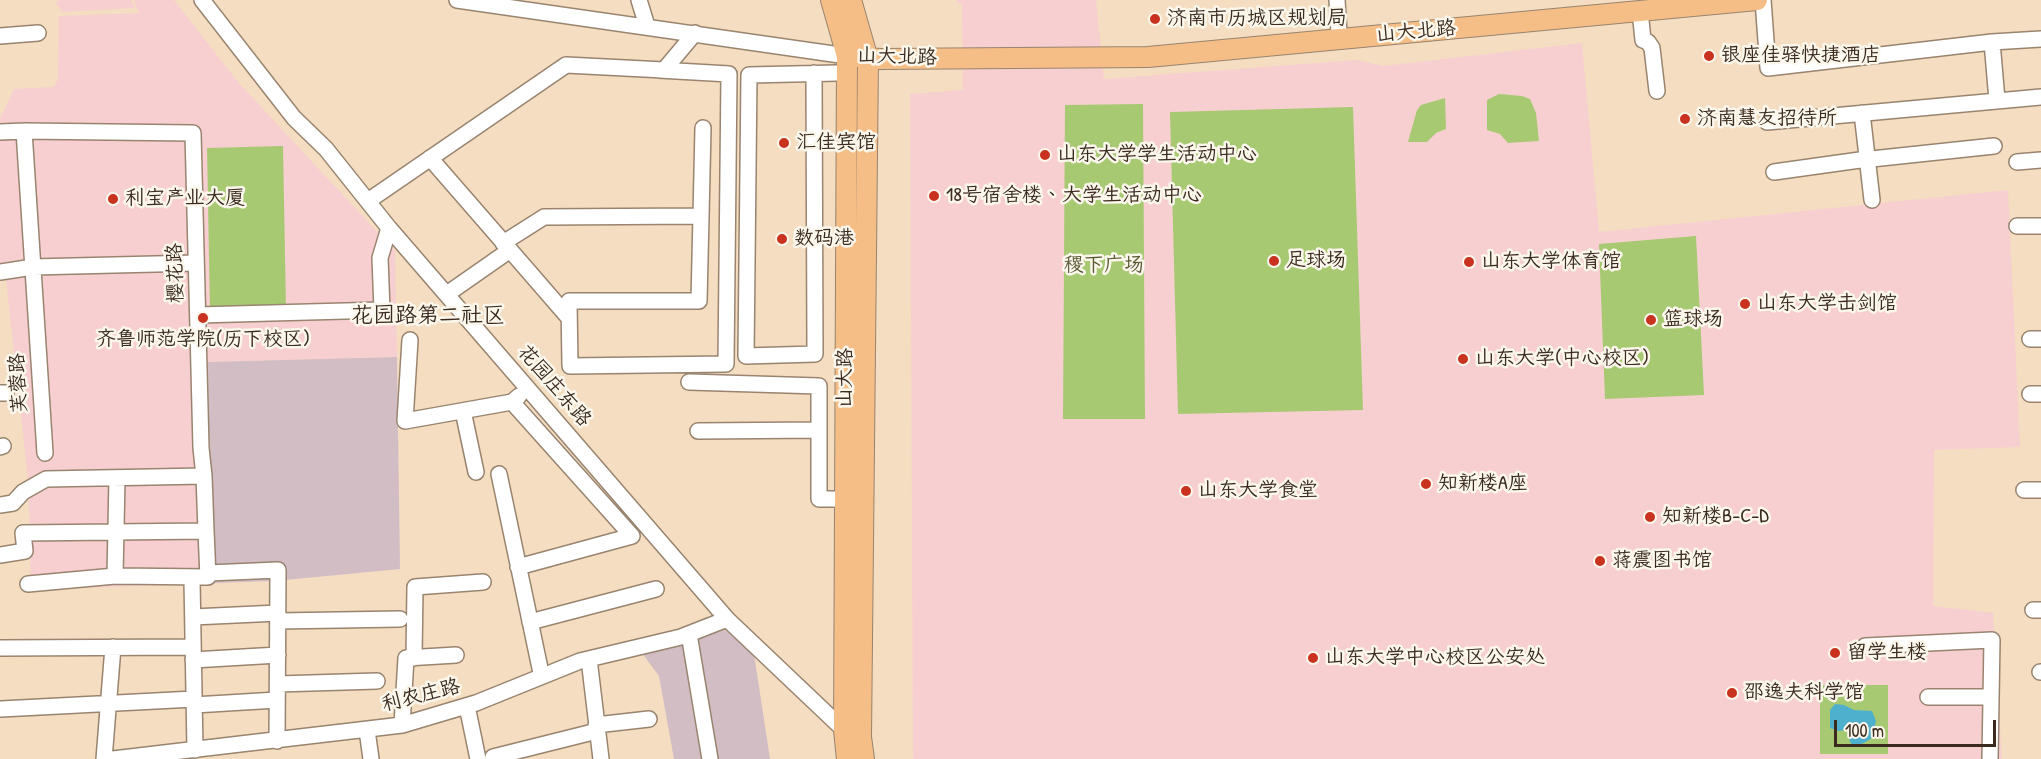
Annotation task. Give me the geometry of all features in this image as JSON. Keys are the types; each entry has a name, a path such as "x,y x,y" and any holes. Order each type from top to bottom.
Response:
{"main road":[{"name":"山大路","path":"831,0 855,60 845,499 844,730 847,759"},
{"name":"山大路","path":"851,0 855,60 861,737 864,759"},
{"name":"山大北路","path":"855,60 1148,57 1698,0"},
{"name":"山大北路","path":"855,60 1135,52 1653,6 1757,0"}],"street":[{"name":"花园庄东路","path":"202,0 294,118 326,149 389,228 727,619 844,730"},
{"path":"457,0 695,33 855,60"},
{"path":"639,0 647,26"},
{"path":"1337,0 1339,33"},
{"path":"1763,0 1768,68 1992,42 2041,39"},
{"path":"1653,6 1643,40 1648,42 1652,48 1657,91"},
{"path":"0,36 38,33"},
{"path":"664,70 695,33"},
{"path":"1992,42 1997,100"},
{"path":"814,73 815,354 746,356 749,75 814,73 855,60"},
{"path":"368,201 566,65 729,74 726,364 570,366 569,301 699,301 703,128"},
{"path":"1767,122 2041,97"},
{"path":"1862,113 1865,160 1872,201"},
{"path":"0,132 24,131"},
{"name":"樱花路","path":"24,131 193,133 201,448 208,573"},
{"name":"芙蓉路","path":"24,131 45,453"},
{"path":"1774,172 1994,146"},
{"path":"430,158 569,318"},
{"path":"2017,162 2041,160"},
{"path":"447,294 544,217 701,216"},
{"path":"2017,226 2041,226"},
{"path":"198,315 382,310 380,258 389,228"},
{"path":"0,272 33,267 196,263"},
{"path":"410,340 405,421 512,402 528,388"},
{"path":"689,382 819,386 819,499 845,499"},
{"path":"512,402 632,536 518,567"},
{"path":"463,411 477,472"},
{"path":"698,431 819,430"},
{"path":"499,474 541,673"},
{"path":"0,505 13,503 22,492 46,479 204,476"},
{"path":"115,576 117,477"},
{"path":"2024,490 2041,490"},
{"path":"0,555 25,551 23,532 206,531"},
{"path":"28,584 115,576 208,577 208,573 278,570 277,741"},
{"path":"192,580 195,750"},
{"path":"414,658 415,587 483,582"},
{"path":"530,622 656,589"},
{"path":"193,617 400,619"},
{"name":"利农庄路","path":"113,759 402,725 467,706 589,659 689,634 727,619"},
{"path":"689,634 710,759"},
{"path":"1865,645 1992,640 1990,759"},
{"path":"0,648 113,647 193,654 278,655"},
{"path":"104,759 113,647"},
{"path":"402,725 406,658 456,655"},
{"path":"589,659 601,759"},
{"path":"278,684 377,681"},
{"path":"1928,698 1991,697"},
{"path":"1,710 108,704 277,700"},
{"path":"467,706 486,758 596,728 650,719"},
{"path":"367,730 370,759"}],"shaded area":[{"path":"60,0 131,0 135,8 62,12 56,2"},
{"name":"齐鲁师范学院(历下校区)","path":"134,0 174,0 238,82 395,251 397,357 208,362 214,583 31,590 28,479 5,270 0,270 0,119 14,89 54,87 58,79 59,16 139,13"},
{"name":"山东大学(中心校区)","path":"957,0 1096,0 1104,79 1356,60 1383,66 1582,43 1599,232 2008,190 2020,447 1934,450 1933,606 1993,613 2002,759 913,759 910,94 963,90 962,3 957,3"},
{"path":"397,357 400,569 274,581 214,583 208,362"},
{"path":"725,630 754,654 770,759 674,759 659,676 642,653"}],"green space":[{"path":"1499,94 1530,99 1536,113 1539,141 1508,143 1500,134 1487,130 1487,100"},
{"path":"1445,98 1446,129 1436,133 1427,142 1408,142 1417,110 1421,105"},
{"name":"稷下广场","path":"1143,104 1145,419 1063,419 1065,105"},
{"path":"1353,107 1363,410 1178,414 1170,112"},
{"path":"283,146 286,310 210,312 207,148"},
{"name":"篮球场","path":"1696,236 1704,395 1605,399 1599,244"},
{"path":"1820,685 1888,685 1888,754 1820,754"}],"water":[{"path":"1835,704 1854,710 1872,711 1876,721 1872,738 1854,746 1850,742 1848,732 1830,728 1830,710"}],"place":[{"name":"济南市历城区规划局","path":"1155,19"},
{"name":"银座佳驿快捷酒店","path":"1709,56"},
{"name":"济南慧友招待所","path":"1685,119"},
{"name":"汇佳宾馆","path":"784,143"},
{"name":"山东大学学生活动中心","path":"1045,155"},
{"name":"18号宿舍楼、大学生活动中心","path":"934,196"},
{"name":"利宝产业大厦","path":"113,199"},
{"name":"数码港","path":"782,239"},
{"name":"足球场","path":"1274,261"},
{"name":"山东大学体育馆","path":"1469,262"},
{"name":"山东大学击剑馆","path":"1745,304"},
{"name":"齐鲁师范学院(历下校区)","path":"203,318"},
{"name":"篮球场","path":"1651,320"},
{"name":"山东大学(中心校区)","path":"1463,359"},
{"name":"知新楼A座","path":"1426,484"},
{"name":"山东大学食堂","path":"1186,491"},
{"name":"知新楼B-C-D","path":"1650,517"},
{"name":"蒋震图书馆","path":"1600,561"},
{"name":"留学生楼","path":"1835,653"},
{"name":"山东大学中心校区公安处","path":"1313,658"},
{"name":"邵逸夫科学馆","path":"1732,693"}],"district":[{"name":"花园路第二社区","path":"428,316"}]}
